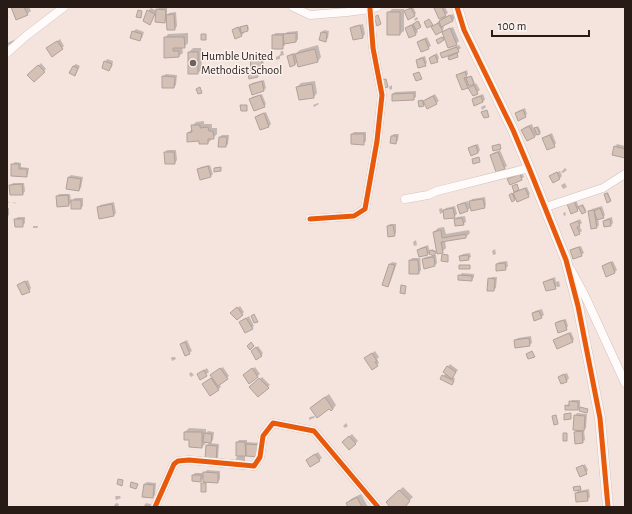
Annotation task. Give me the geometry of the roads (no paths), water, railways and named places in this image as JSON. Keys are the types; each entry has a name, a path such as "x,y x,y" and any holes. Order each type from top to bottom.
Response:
{"street":[{"path":"7,53 26,36 64,7"},
{"path":"293,7 310,15 374,8 373,48 382,95 377,141 365,209 354,216 310,219"},
{"path":"457,7 464,30 513,130 546,207 566,260 578,306 600,418 608,507"},
{"path":"405,199 428,195 436,191 529,168"},
{"path":"546,207 603,188 625,174"},
{"path":"566,260 585,296 625,383"},
{"path":"155,507 174,464 178,461 189,460 254,466 260,457 263,436 273,423 314,430 378,507"}],"place":[{"name":"Humble United Methodist School","path":"193,63"}]}
